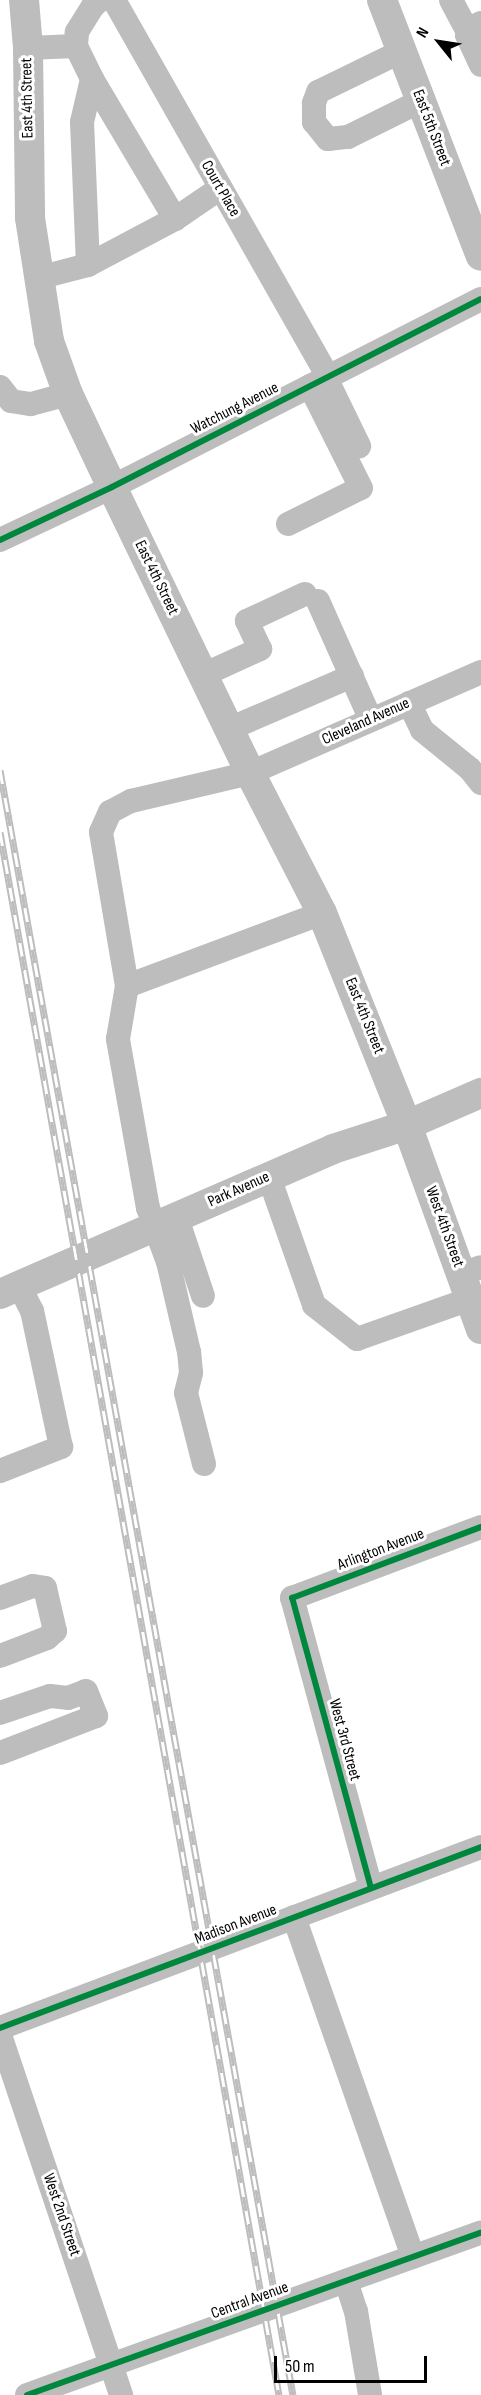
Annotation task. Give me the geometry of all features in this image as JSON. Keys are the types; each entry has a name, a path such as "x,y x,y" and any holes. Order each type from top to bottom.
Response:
{"main road":[{"name":"East 4th Street","path":"24,0 28,48 30,218 49,341 68,394 112,487 250,773 322,913 407,1125"},
{"name":"East 5th Street","path":"382,0 481,256"},
{"name":"Park Avenue","path":"9,1290 333,1149 407,1125 481,1093"},
{"name":"West 4th Street","path":"407,1125 471,1280 481,1329"}],"street":[{"path":"100,0 93,6 77,32 76,46 92,79 175,219"},
{"name":"Court Place","path":"114,0 219,189 321,381"},
{"path":"451,0 475,27 467,35 481,65"},
{"path":"28,48 76,46"},
{"path":"402,51 318,92 314,103 314,122 328,139 348,137 421,101"},
{"path":"87,264 82,122 92,79"},
{"path":"38,278 87,264 175,219 219,189"},
{"name":"Watchung Avenue","path":"0,540 112,487 481,299"},
{"path":"321,381 371,472"},
{"path":"288,524 361,488 321,381"},
{"path":"0,387 11,401 31,404 68,394"},
{"path":"203,675 260,650 247,621 311,597 352,676 371,720"},
{"name":"Cleveland Avenue","path":"167,1222 148,1208 118,1039 127,986 101,832 110,812 130,801 250,773 481,672"},
{"path":"229,729 352,676"},
{"path":"409,703 422,730 470,769 481,783"},
{"path":"127,986 322,913"},
{"path":"269,1177 314,1305 357,1339 471,1280"},
{"path":"167,1222 203,1296"},
{"path":"167,1222 189,1352 190,1373 186,1393 204,1464"},
{"path":"0,1471 61,1447 32,1311 9,1290"},
{"name":"Arlington Avenue","path":"292,1598 481,1527"},
{"path":"0,1598 33,1586 45,1588 55,1631 48,1638 0,1656"},
{"name":"West 3rd Street","path":"292,1598 371,1888"},
{"path":"0,1729 56,1710 68,1698 86,1691 96,1716 0,1753"},
{"path":"0,1713 50,1696 68,1698"},
{"name":"Madison Avenue","path":"0,2028 481,1847"},
{"path":"294,1917 413,2257"},
{"name":"West 2nd Street","path":"0,2036 121,2395"},
{"name":"Central Avenue","path":"27,2395 481,2232"},
{"path":"346,2281 356,2311 370,2395"}],"railway":[{"path":"0,770 293,2395"},
{"path":"0,832 279,2395"}],"cycle path":[{"path":"0,540 112,487 481,299"},
{"path":"371,1888 292,1598 481,1527"},
{"path":"0,2028 481,1847"},
{"path":"27,2395 481,2232"}]}
